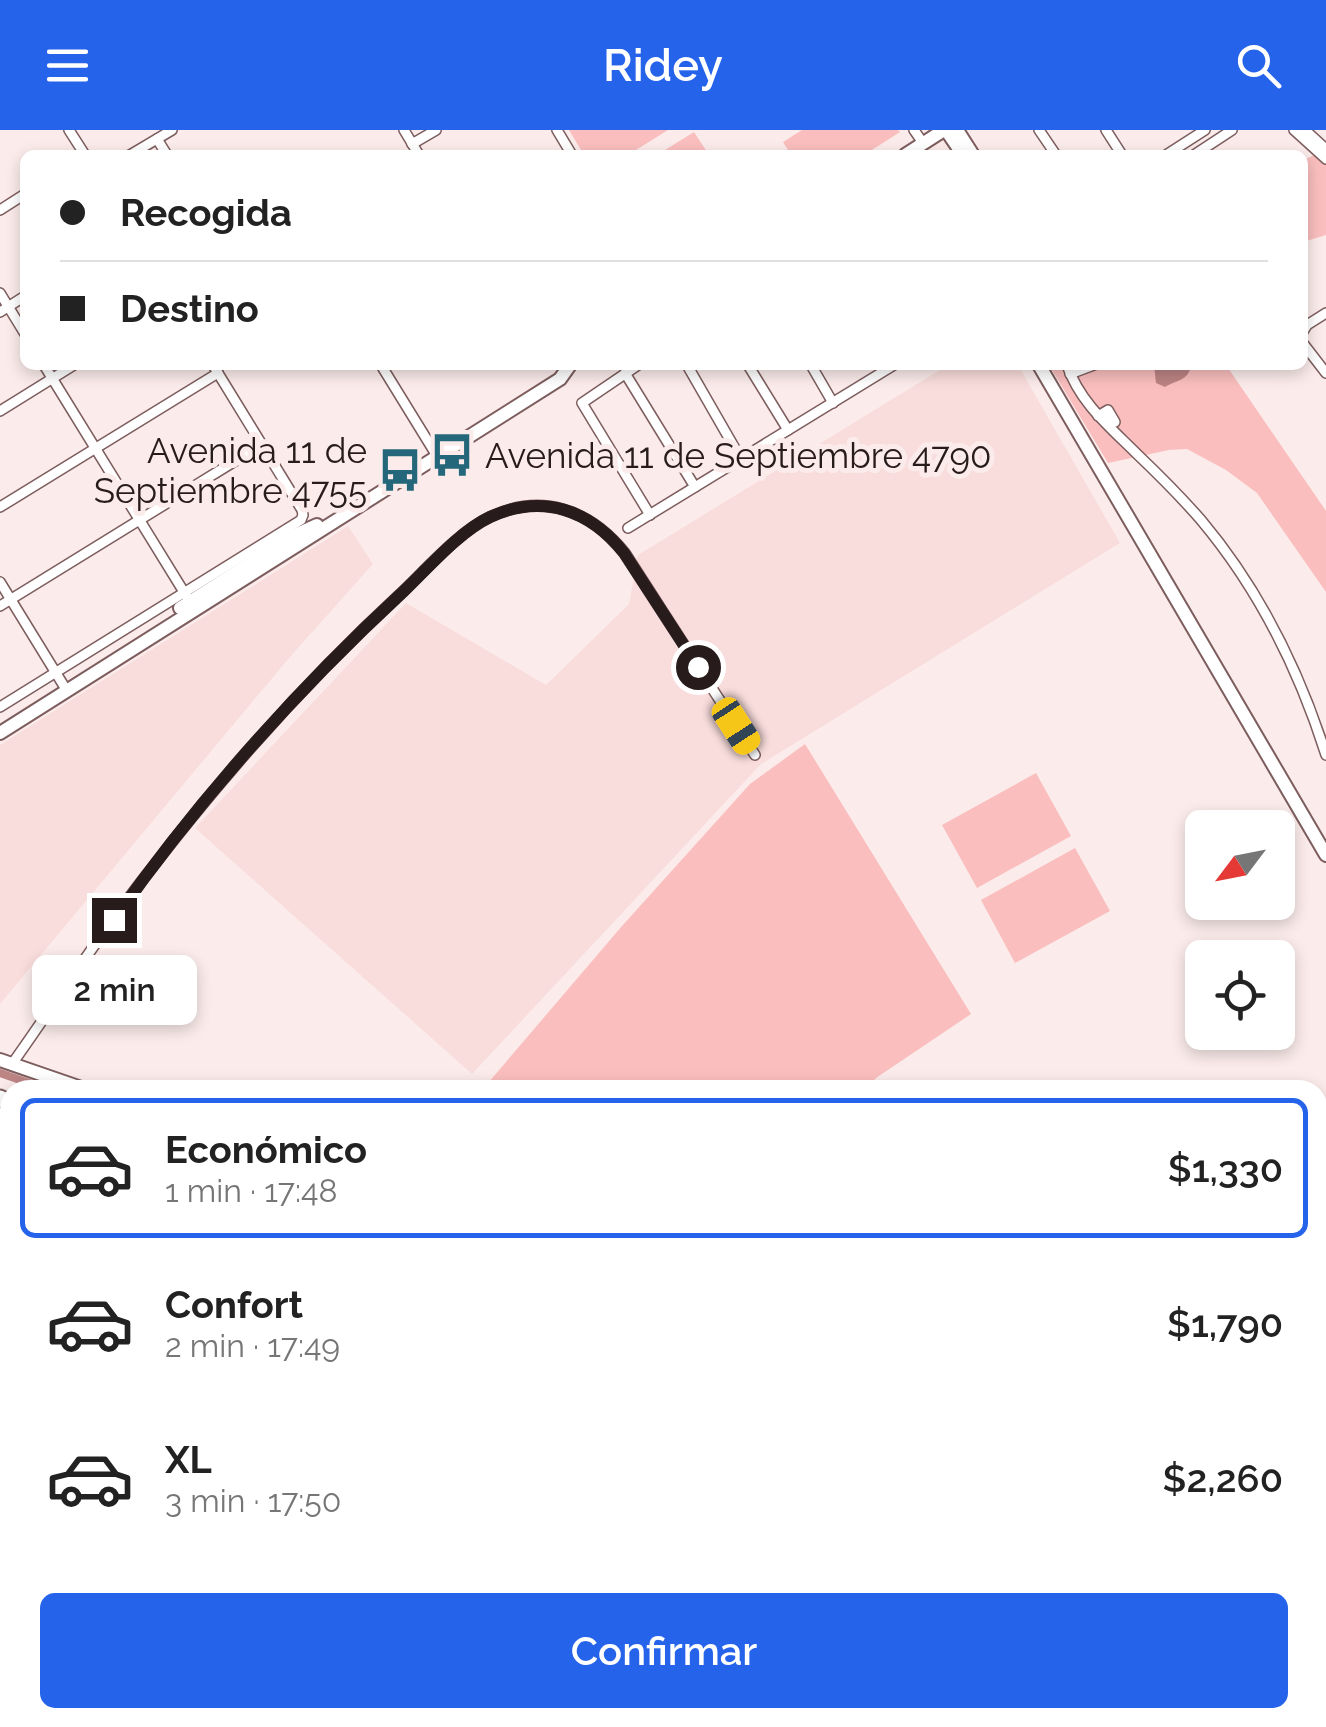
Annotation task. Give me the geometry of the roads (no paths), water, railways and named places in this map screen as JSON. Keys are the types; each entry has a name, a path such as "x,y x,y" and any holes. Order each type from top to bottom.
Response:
{"main road":[{"path":"913,150 945,130"},
{"path":"538,392 557,370"},
{"path":"190,601 318,532 560,379 566,370"},
{"path":"1041,370 1326,855"},
{"path":"0,723 293,536 347,513"},
{"path":"0,733 62,682"},
{"path":"6,1062 58,1080"}],"street":[{"path":"138,150 172,130"},
{"path":"404,130 416,150"},
{"path":"412,144 436,130"},
{"path":"914,130 922,144"},
{"path":"1178,130 1185,142"},
{"path":"1173,150 1205,130"},
{"path":"1202,150 1232,130"},
{"path":"1294,130 1326,159"},
{"path":"1306,130 1326,149"},
{"path":"157,139 164,150"},
{"path":"0,293 4,309"},
{"path":"1308,350 1326,373"},
{"path":"47,370 190,601"},
{"path":"0,410 66,370"},
{"path":"0,508 214,370"},
{"path":"0,707 62,682 190,601 301,520 303,515 217,370"},
{"path":"384,370 437,456"},
{"path":"630,370 582,404 650,515"},
{"path":"690,370 742,459"},
{"path":"751,370 788,430"},
{"path":"813,370 833,403"},
{"path":"628,528 833,403 875,370"},
{"path":"1069,370 1079,392 1178,495 1240,572 1288,654 1326,755"},
{"path":"1092,370 1099,378"},
{"path":"625,373 695,488"},
{"path":"0,606 261,444"},
{"path":"6,1062 142,880 236,764 344,646 460,538 489,518 519,508 551,506 584,516 605,531 624,553 755,755"},
{"path":"0,582 62,682"}],"waterway":[{"path":"0,1073 20,1080"}],"place":[{"name":"Avenida 11 de Septiembre 4790","path":"452,455"},
{"name":"Avenida 11 de Septiembre 4755","path":"400,470"}]}
